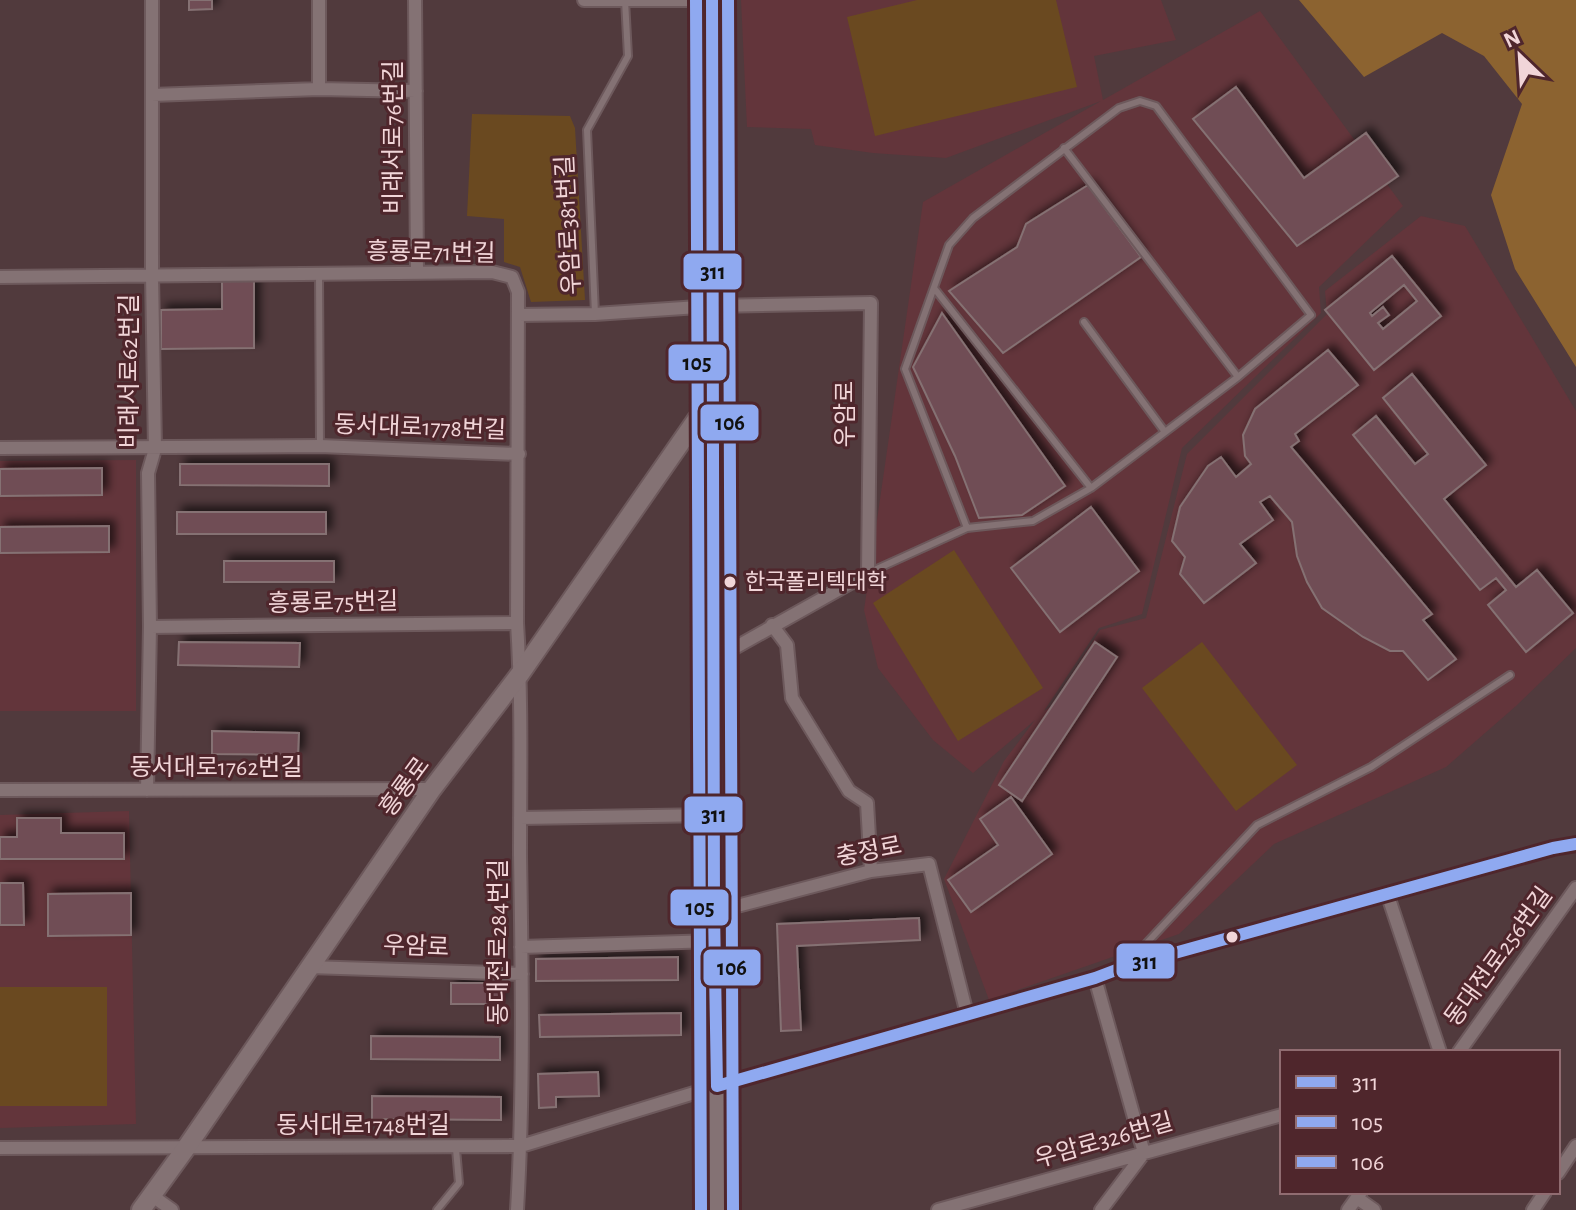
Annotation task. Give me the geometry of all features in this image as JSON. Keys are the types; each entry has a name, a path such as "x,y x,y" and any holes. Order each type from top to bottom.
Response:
{"main road":[{"path":"712,0 717,1210"},
{"name":"흥룡로","path":"146,1202 432,789 520,674 713,396"}],"street":[{"name":"비래서로62번길","path":"147,790 150,627 148,473 155,449 152,0"},
{"path":"319,0 319,89"},
{"name":"비래서로76번길","path":"415,0 417,273"},
{"path":"584,0 712,0"},
{"path":"152,95 319,89 416,91"},
{"name":"흥룡로71번길","path":"0,277 492,272 512,277 518,292 517,623 520,674"},
{"name":"우암로","path":"518,315 871,303 868,573"},
{"name":"동서대로1778번길","path":"0,448 320,446 519,454"},
{"path":"713,660 868,573"},
{"name":"흥룡로75번길","path":"150,627 517,623"},
{"path":"772,625 787,645 792,698 849,791 867,803 871,871"},
{"name":"동대전로284번길","path":"517,1210 521,1146 522,974 520,674"},
{"name":"동서대로1762번길","path":"0,790 432,789"},
{"path":"520,818 714,815"},
{"path":"717,1086 1095,978 1124,967 1576,844"},
{"name":"충정로","path":"714,912 871,871 929,864 967,1014"},
{"name":"동대전로256번길","path":"1460,1050 1576,888"},
{"path":"1388,896 1439,1050"},
{"path":"521,947 714,941"},
{"name":"우암로","path":"309,967 522,974"},
{"path":"1095,978 1144,1153 1101,1210"},
{"name":"동서대로1748번길","path":"0,1148 456,1149 521,1146 717,1086"},
{"name":"우암로326번길","path":"938,1210 1280,1116"},
{"path":"1560,1170 1576,1146"},
{"path":"1348,1210 1359,1195 1374,1210"},
{"path":"146,1202 172,1210"}],"lane":[{"name":"우암로381번길","path":"595,314 587,130 628,56 625,0"},
{"path":"868,573 967,528 1033,521 1091,488 1238,377 1311,315 1156,106 1140,101 1119,108 973,218 949,245 905,369 967,528"},
{"path":"1064,148 1238,377"},
{"name":"동서대로1778번길","path":"319,274 320,446"},
{"path":"934,288 1091,488"},
{"path":"1084,322 1165,432"},
{"path":"1124,967 1257,825 1371,767 1510,675"},
{"path":"437,1210 459,1183 456,1149"}],"shaded area":[{"path":"741,0 1161,0 1176,40 1094,56 1103,100 1260,11 1403,206 1319,287 1321,313 1182,448 1142,614 1099,628 1044,711 1053,705 1100,630 1146,618 1187,454 1327,314 1325,291 1421,216 1465,226 1576,411 1576,648 1446,767 1274,844 1179,934 989,1000 944,879 1004,761 1035,720 973,773 933,740 878,668 864,610 923,202 1101,101 946,158 815,145 811,129 747,127"},
{"path":"917,0 1056,0 1077,87 875,136 847,17"},
{"path":"1299,0 1576,0 1576,367 1515,269 1491,195 1522,104 1484,56 1442,33 1364,77"},
{"path":"472,114 570,116 575,128 585,300 531,302 520,267 504,262 504,219 467,216"},
{"path":"136,460 136,711 0,711 0,461"},
{"path":"954,550 1043,688 958,741 873,603"},
{"path":"1202,642 1297,765 1236,811 1142,688"},
{"path":"129,811 136,1124 0,1128 0,815"},
{"path":"0,987 107,987 107,1106 0,1106"}],"building":[{"path":"189,0 212,0 212,9 189,10"},
{"path":"1236,87 1304,178 1366,133 1398,176 1297,246 1193,119"},
{"path":"1088,185 1141,257 1003,353 949,291 1017,247 1026,224"},
{"path":"1392,256 1441,316 1374,370 1325,310","holes":["1404,285 1417,301 1383,329 1378,323 1389,315 1383,307 1372,316 1370,313"]},
{"path":"222,279 254,279 254,348 161,349 161,310 222,309"},
{"path":"942,313 1065,486 1022,515 979,518 955,456 913,367"},
{"path":"1328,350 1358,385 1295,434 1299,441 1291,447 1432,614 1423,620 1456,659 1428,680 1403,651 1390,651 1363,637 1322,608 1297,556 1292,522 1270,496 1260,502 1273,520 1240,544 1256,563 1204,603 1180,574 1185,557 1172,541 1180,507 1208,466 1221,457 1236,477 1251,464 1245,456 1243,435 1255,409"},
{"path":"1412,374 1486,465 1444,499 1516,587 1537,570 1573,613 1526,652 1488,605 1506,590 1496,578 1480,590 1353,435 1376,416 1415,464 1428,454 1383,398"},
{"path":"180,464 329,464 329,486 180,485"},
{"path":"102,468 102,495 0,496 0,469"},
{"path":"1091,507 1139,571 1060,632 1011,568"},
{"path":"177,512 326,512 326,534 177,534"},
{"path":"109,526 109,552 0,553 0,527"},
{"path":"224,561 334,561 334,582 224,582"},
{"path":"179,642 300,643 299,667 178,665"},
{"path":"1095,642 1117,657 1022,801 999,785"},
{"path":"212,731 299,733 298,755 212,754"},
{"path":"1011,797 1052,854 971,912 948,880 998,845 980,819"},
{"path":"17,818 61,818 61,833 124,833 124,859 0,859 0,837 17,837"},
{"path":"0,883 23,883 24,925 0,925"},
{"path":"131,893 131,935 48,936 48,894"},
{"path":"919,918 920,940 797,946 801,1030 781,1031 777,924"},
{"path":"678,957 678,980 536,981 536,959"},
{"path":"451,983 499,983 499,1004 451,1004"},
{"path":"681,1013 681,1035 540,1037 539,1015"},
{"path":"371,1036 500,1037 500,1060 371,1059"},
{"path":"598,1072 599,1096 556,1097 556,1107 539,1108 538,1074"},
{"path":"372,1096 501,1097 501,1120 372,1119"}],"transit line":[{"name":"105","path":"696,0 701,1210"},
{"name":"311","path":"712,0 717,1086"},
{"name":"106","path":"728,0 733,1210"},
{"name":"311","path":"717,1086 1095,978 1124,967 1576,844"}],"place":[{"name":"한국폴리텍대학","path":"730,582"}]}
